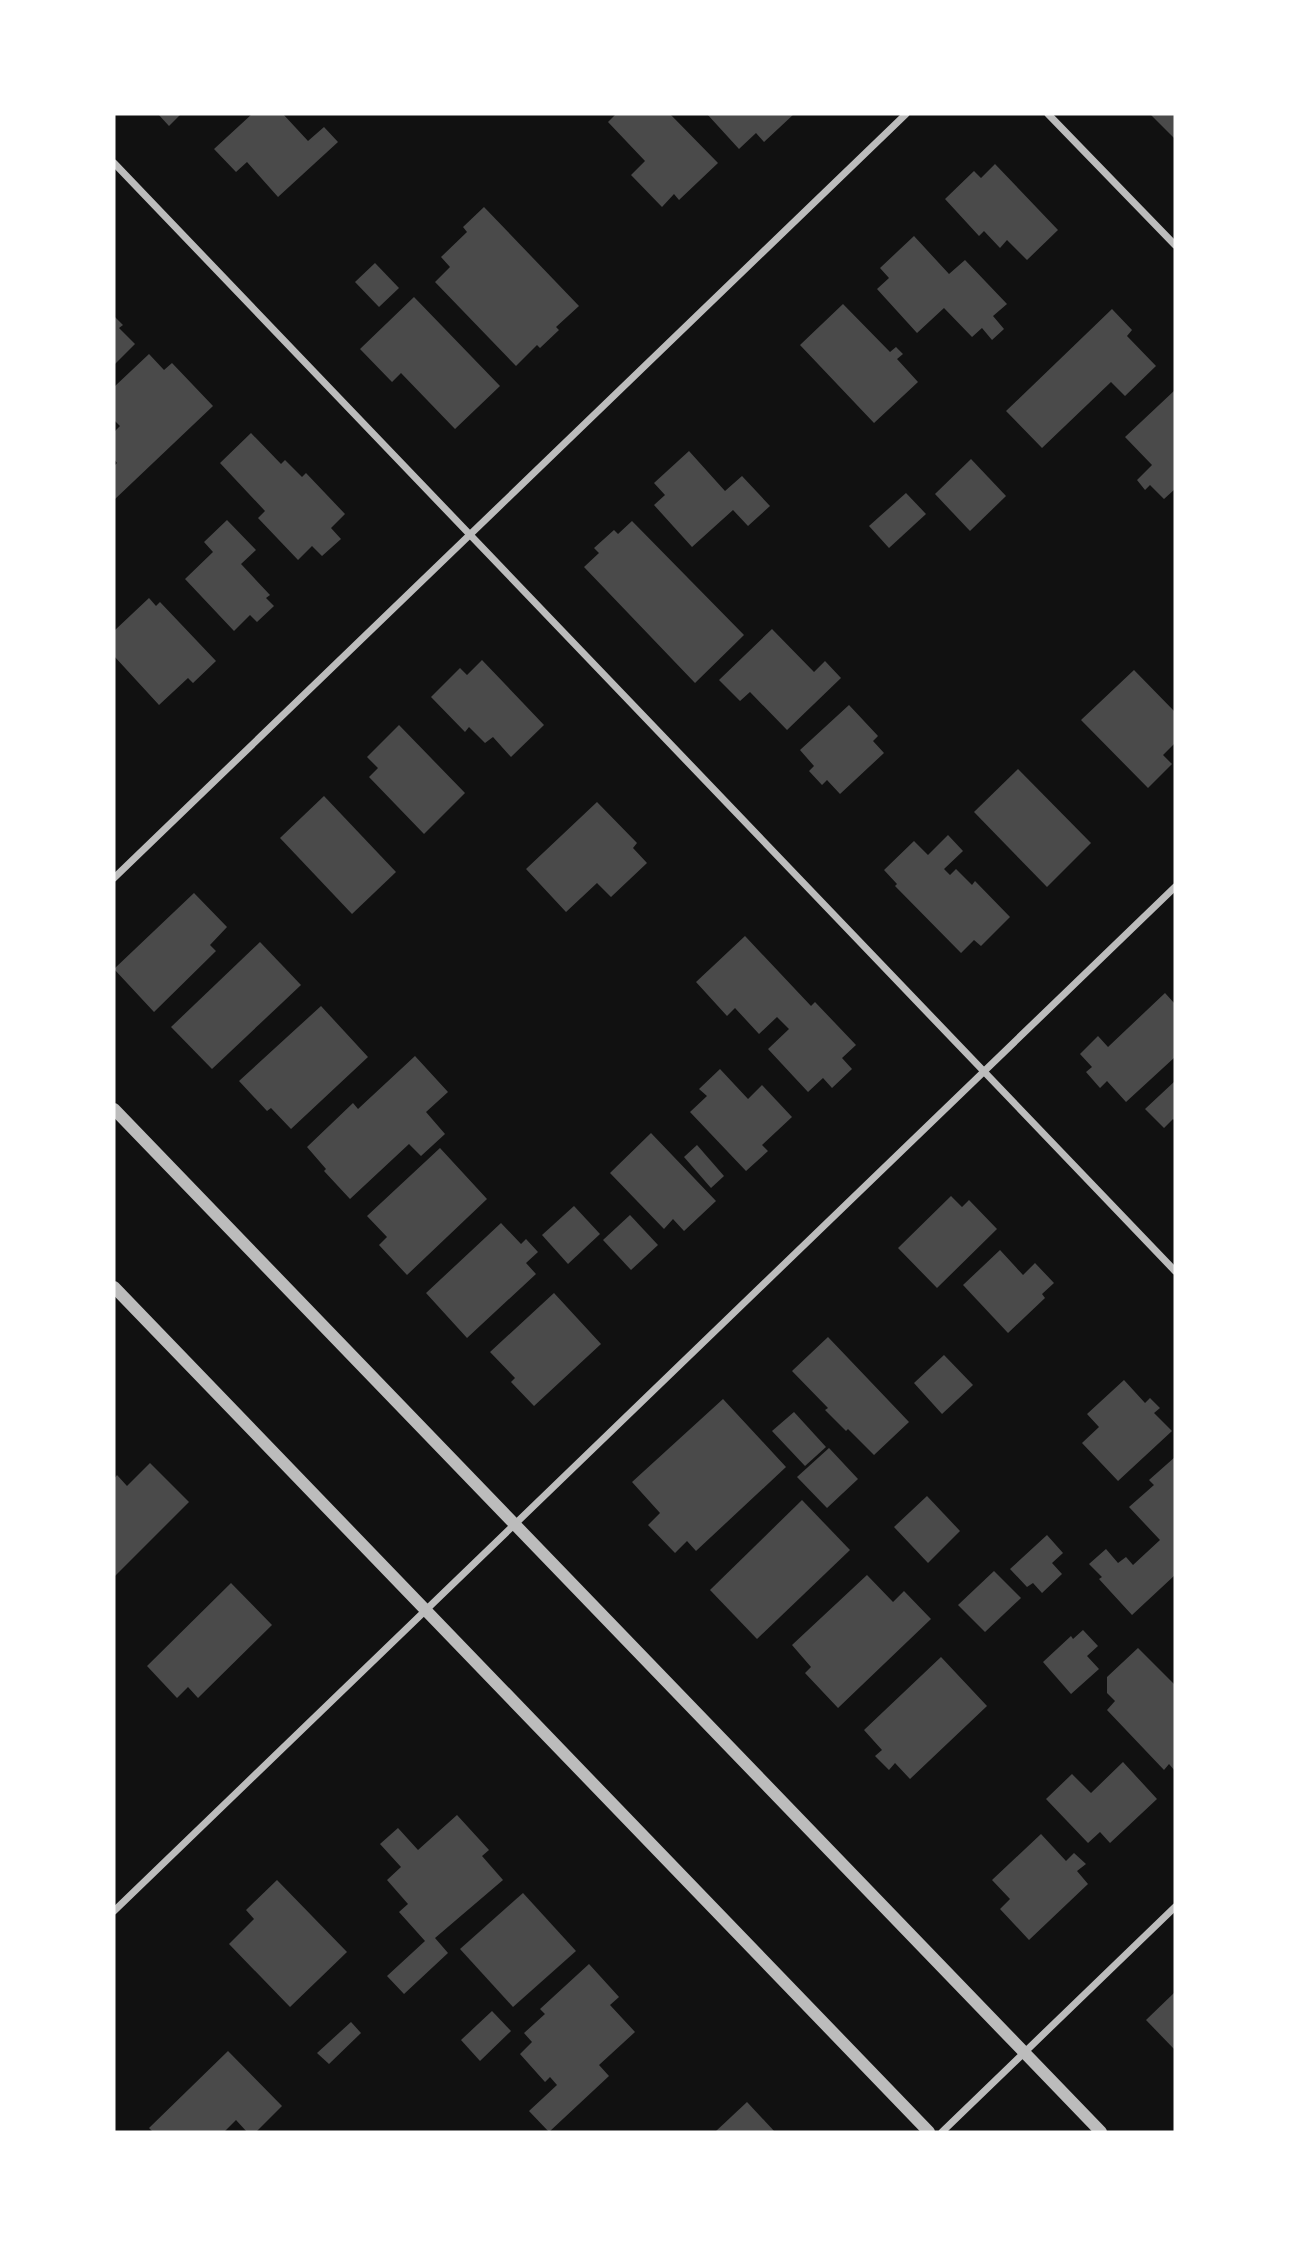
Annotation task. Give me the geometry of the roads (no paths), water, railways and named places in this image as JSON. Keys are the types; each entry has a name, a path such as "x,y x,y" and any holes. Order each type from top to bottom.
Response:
{"street":[{"path":"114,878 906,114"},
{"path":"1048,114 1175,245"},
{"path":"114,163 1175,1271"},
{"path":"114,1911 1175,887"},
{"path":"114,1109 1101,2132"},
{"path":"114,1287 929,2132"},
{"path":"942,2132 1175,1907"}]}
